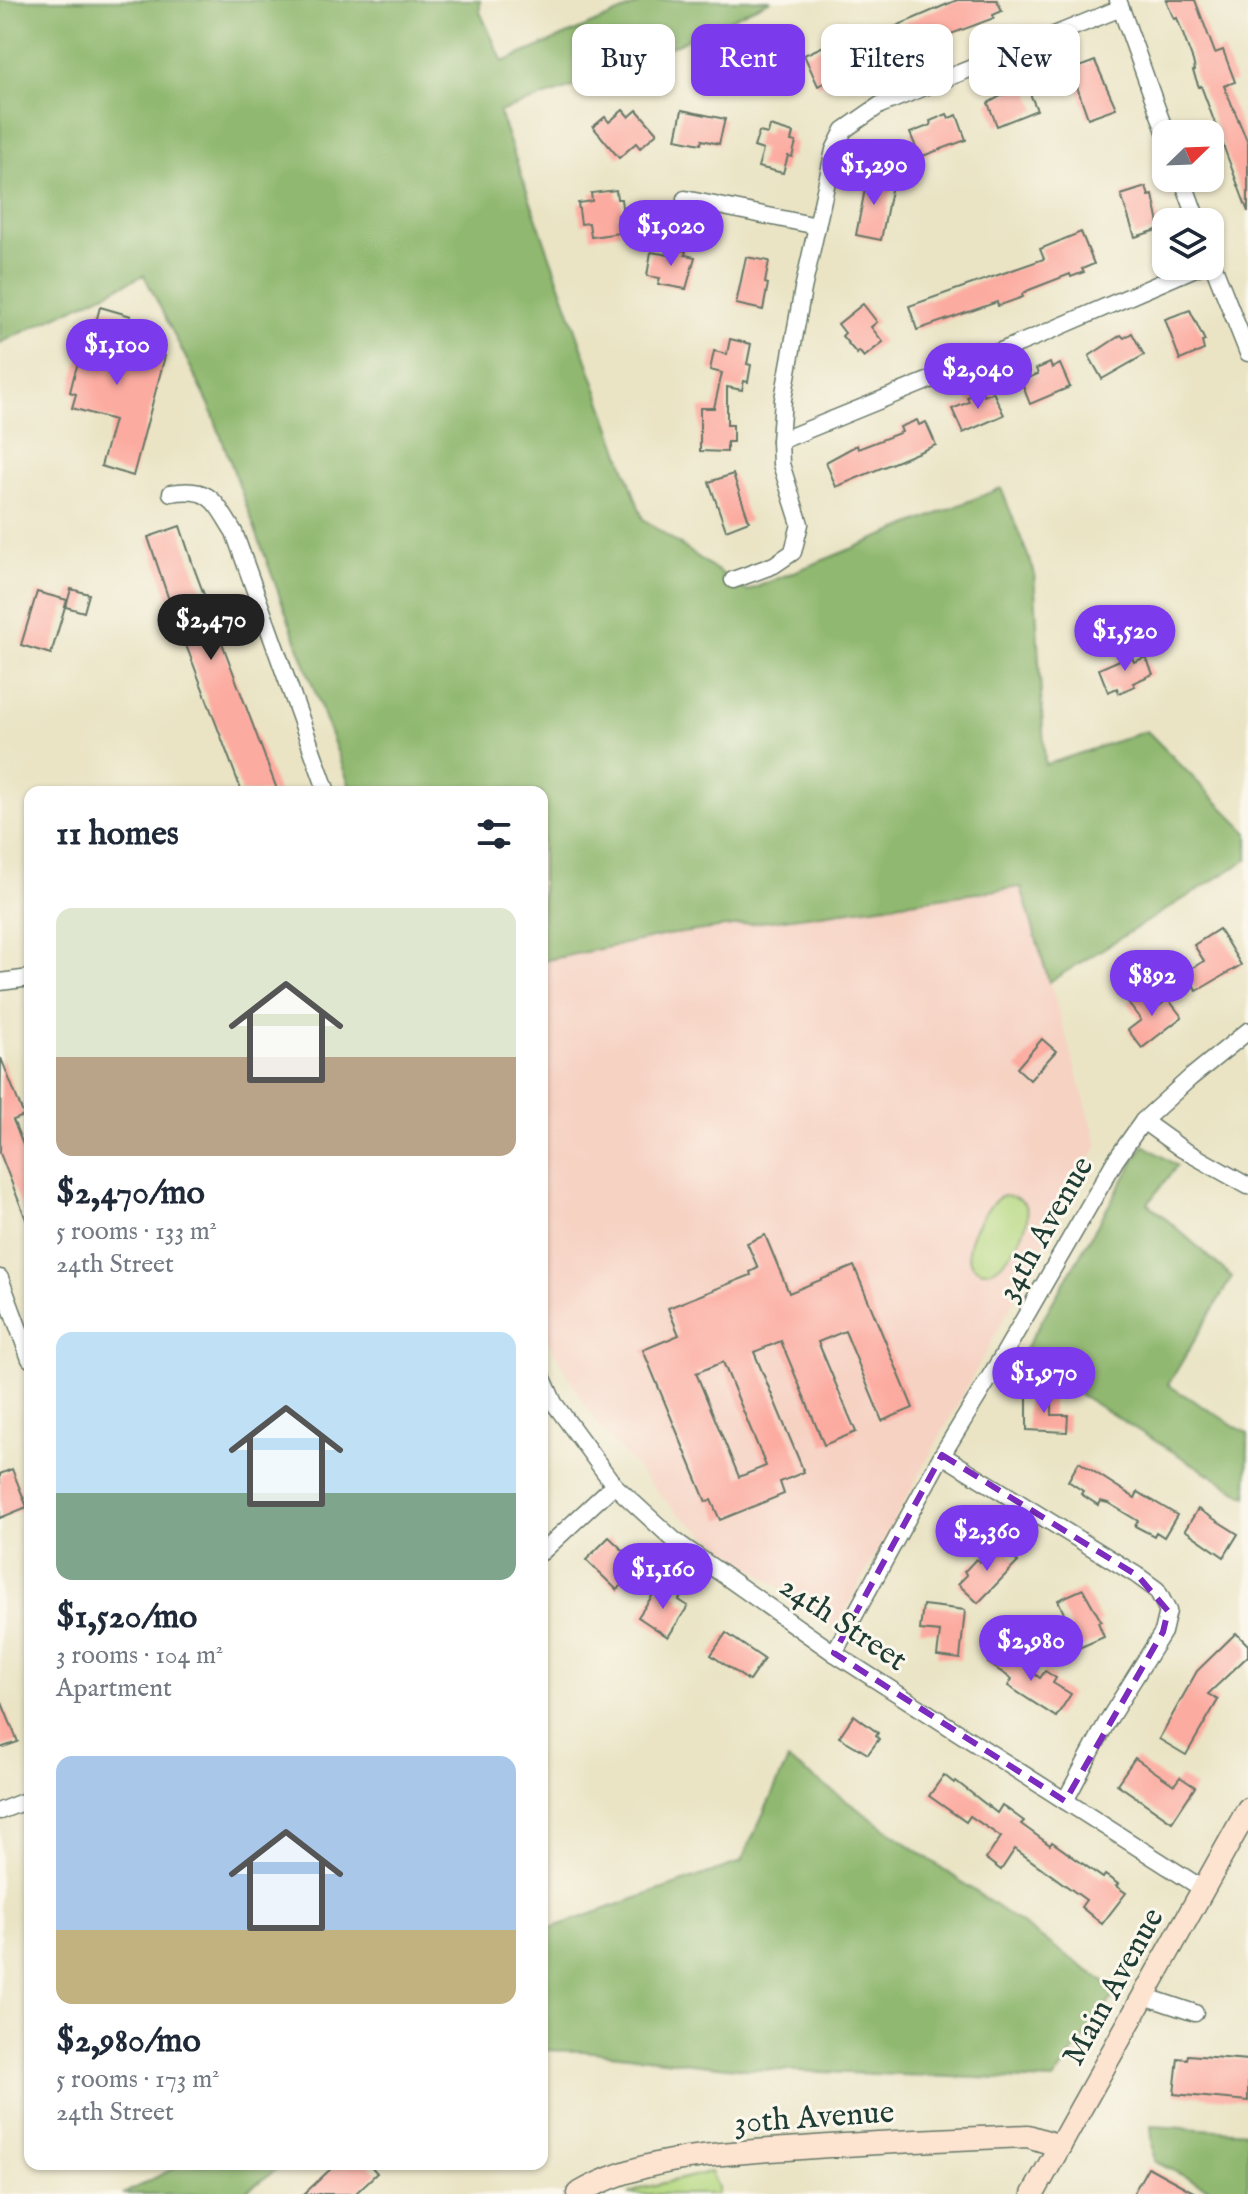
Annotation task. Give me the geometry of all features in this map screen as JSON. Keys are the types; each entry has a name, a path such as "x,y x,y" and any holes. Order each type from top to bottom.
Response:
{"street":[{"path":"733,580 774,565 793,552 800,524 786,486 780,441 791,354 817,226 834,150 844,130 860,116 900,96 1119,4 1161,120"},
{"path":"685,199 817,226"},
{"path":"780,441 1045,333 1165,280"},
{"path":"1216,280 1248,353"},
{"path":"171,493 191,490 213,497 234,532 325,786"},
{"path":"0,982 24,979"},
{"name":"34th Avenue","path":"834,1653 942,1455 1115,1161 1143,1121 1248,1031"},
{"path":"1143,1121 1182,1149 1248,1186"},
{"path":"0,1278 24,1343"},
{"name":"24th Street","path":"548,1390 554,1403 614,1485 674,1540 834,1653 1203,1889"},
{"path":"942,1455 1138,1576 1157,1590 1168,1611 1163,1632 1107,1722 1065,1801"},
{"path":"548,1546 614,1485"},
{"path":"0,1811 24,1801"},
{"name":"Main Avenue","path":"1033,2194 1248,1809"},
{"path":"1144,1996 1195,2013"},
{"name":"30th Avenue","path":"578,2194 597,2182 641,2166 753,2151 1028,2136 1060,2146"}],"highlighted area":[{"path":"942,1455 1138,1576 1168,1611 1163,1632 1065,1801 834,1653"}],"shaded area":[{"path":"1022,887 1098,1145 836,1628 677,1513 598,1426 548,1340 548,960 667,935"}],"green space":[{"path":"0,0 480,0 480,12 503,62 572,33 572,87 499,112 643,519 747,591 1001,488 1034,571 1045,765 1147,731 1248,833 1248,859 1049,982 1021,887 667,935 548,960 548,786 350,786 209,404 144,275 0,343"},
{"path":"649,0 771,0 720,24 691,24 691,37 675,45 675,24 592,24"},
{"path":"1144,1145 1177,1166 1148,1203 1232,1277 1168,1385 1248,1434 1247,1497 1020,1358"},
{"path":"1002,1196 1018,1199 1026,1206 1024,1231 1000,1265 990,1271 981,1270 970,1260 970,1240 988,1208"},
{"path":"788,1760 1117,1991 1053,2081 745,2069 583,2051 548,2050 548,1929 741,1862"},
{"path":"1151,2126 1248,2132 1248,2194 1220,2194 1154,2161"},
{"path":"170,2170 276,2170 242,2194 123,2194"},
{"path":"711,2172 718,2194 629,2194 642,2188"}],"building":[{"path":"957,0 997,0 1002,11 993,15 994,18 969,24 969,27 953,33 953,24 901,24"},
{"path":"1166,0 1195,0 1215,53 1223,50 1235,82 1224,86 1248,143 1248,212 1224,148 1224,120 1214,120 1193,71 1193,61 1177,18 1174,19"},
{"path":"821,47 821,84 818,86 805,57"},
{"path":"1095,61 1116,108 1088,118 1080,95 1080,67"},
{"path":"1001,96 1031,96 1037,110 997,126 988,103"},
{"path":"623,110 629,117 637,110 657,133 640,148 636,143 619,158 593,127 605,117 609,122"},
{"path":"682,110 725,119 719,144 676,139"},
{"path":"947,114 949,118 957,115 966,140 920,157 910,133 931,125 930,121"},
{"path":"770,126 793,133 791,141 796,142 783,173 758,167 763,150 754,147 759,132 768,134"},
{"path":"868,174 893,180 881,240 856,235"},
{"path":"1146,187 1149,196 1153,195 1156,208 1152,208 1152,232 1135,237 1121,195"},
{"path":"616,190 623,215 618,215 620,233 591,237 589,223 581,224 578,203 592,201 591,193"},
{"path":"1081,232 1094,264 1082,269 1084,272 1071,277 1070,274 1029,290 1022,294 1023,297 998,306 997,302 917,330 909,306 1044,259 1040,249"},
{"path":"670,248 686,251 685,255 695,257 686,289 658,284 660,278 647,276 651,252 669,255"},
{"path":"746,257 769,261 763,310 736,304"},
{"path":"863,304 877,322 871,327 883,342 864,357 859,351 857,354 842,336 845,333 838,324"},
{"path":"100,307 131,316 125,344 165,356 133,476 101,466 114,420 72,408 76,394 70,392 74,376 91,320 96,322"},
{"path":"1190,310 1205,341 1202,342 1204,350 1180,360 1165,319"},
{"path":"1132,333 1144,355 1102,379 1089,356 1121,335 1124,338"},
{"path":"730,339 751,344 747,364 751,365 748,382 744,381 742,390 727,387 727,425 733,425 733,442 727,442 727,452 700,451 700,408 714,408 722,373 710,370 714,351 727,354"},
{"path":"1050,363 1052,368 1060,364 1070,387 1030,404 1021,381 1038,374 1036,369"},
{"path":"982,391 984,396 993,392 1004,415 963,433 952,409 969,402 967,397"},
{"path":"917,420 919,425 926,422 936,445 836,487 826,462 857,445 858,449 902,432 900,427"},
{"path":"733,474 749,521 726,530 709,482"},
{"path":"180,526 276,786 240,786 148,537"},
{"path":"71,589 89,594 84,612 66,607"},
{"path":"37,592 67,600 51,654 21,645"},
{"path":"1131,655 1134,662 1146,657 1153,674 1119,693 1117,688 1108,692 1099,669"},
{"path":"1219,929 1241,965 1197,991 1185,972 1204,961 1194,945"},
{"path":"1146,989 1159,1006 1168,999 1182,1017 1142,1048 1128,1030 1141,1020 1128,1003"},
{"path":"1042,1039 1056,1051 1030,1080 1017,1068"},
{"path":"1,1058 24,1116 13,1120 24,1147 24,1214 0,1153"},
{"path":"765,1235 789,1293 854,1266 913,1408 882,1421 845,1331 818,1342 856,1432 824,1445 781,1341 754,1352 804,1472 780,1482 784,1494 720,1520 711,1500 706,1502 643,1350 679,1335 668,1308 751,1275 750,1272 758,1268 747,1243","holes":["723,1362 766,1466 739,1477 696,1373"]},
{"path":"1027,1394 1052,1395 1052,1415 1068,1415 1067,1432 1027,1430"},
{"path":"1079,1462 1135,1498 1138,1492 1177,1515 1164,1537 1156,1532 1154,1536 1135,1526 1138,1521 1108,1503 1100,1501 1098,1505 1081,1494 1083,1491 1068,1481"},
{"path":"12,1469 24,1499 24,1508 0,1518 0,1474"},
{"path":"1198,1509 1238,1534 1224,1557 1185,1530"},
{"path":"609,1537 637,1569 617,1590 586,1560"},
{"path":"998,1543 1018,1562 978,1603 958,1584 976,1559 980,1562"},
{"path":"659,1586 681,1597 679,1600 688,1606 668,1637 638,1617"},
{"path":"1083,1589 1101,1621 1098,1622 1104,1637 1079,1648 1058,1600"},
{"path":"923,1605 965,1610 960,1659 937,1656 940,1632 920,1630"},
{"path":"726,1633 764,1659 749,1681 711,1655"},
{"path":"1236,1633 1248,1645 1248,1656 1208,1694 1218,1700 1186,1755 1159,1739 1197,1671"},
{"path":"999,1647 1040,1678 1045,1671 1056,1678 1053,1683 1071,1694 1056,1717 1008,1686 1012,1679 988,1663"},
{"path":"0,1698 18,1742 0,1748"},
{"path":"854,1715 878,1733 876,1736 879,1739 868,1754 839,1737"},
{"path":"1135,1758 1174,1785 1180,1777 1195,1787 1172,1822 1117,1784"},
{"path":"944,1775 997,1813 1002,1805 1024,1821 1021,1824 1050,1845 1052,1842 1103,1878 1105,1875 1118,1884 1116,1886 1126,1893 1102,1924 1081,1907 1086,1900 1015,1849 1001,1870 986,1859 1001,1837 970,1816 966,1822 929,1796"},
{"path":"1188,2055 1248,2060 1248,2101 1174,2094 1178,2058 1187,2059"},
{"path":"1148,2167 1197,2194 1133,2194"},
{"path":"330,2170 374,2170 377,2173 355,2194 304,2194"}]}
